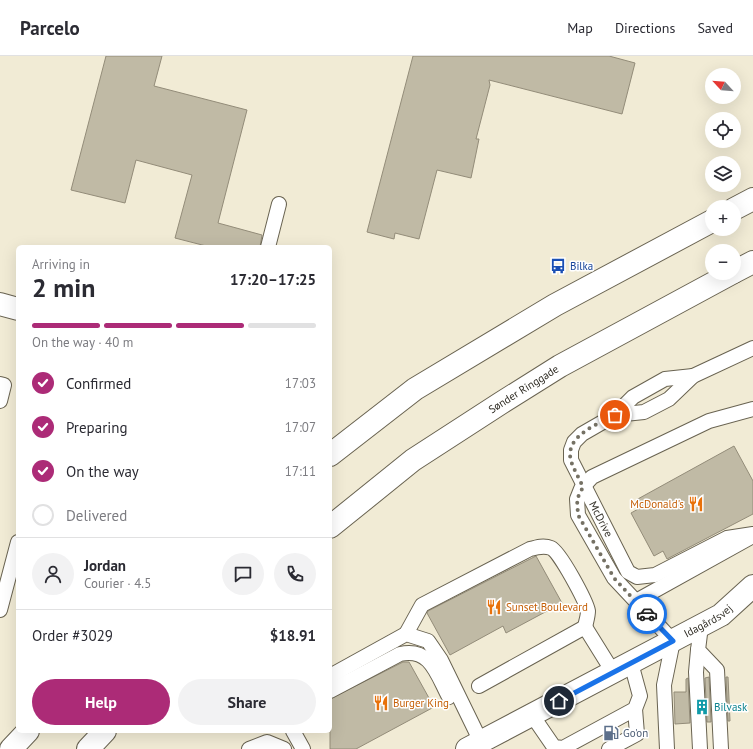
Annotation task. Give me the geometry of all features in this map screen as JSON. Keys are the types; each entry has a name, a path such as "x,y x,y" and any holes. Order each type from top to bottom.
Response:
{"street":[{"path":"741,205 753,199"},
{"path":"332,453 415,389 555,305 705,225"},
{"name":"Sønder Ringgade","path":"741,268 753,262"},
{"name":"Sønder Ringgade","path":"332,525 413,460 501,403 560,366 718,280"},
{"path":"0,304 16,308"},
{"name":"Idagårdsvej","path":"480,741 721,615 753,586"},
{"path":"11,749 26,733"},
{"path":"88,749 103,733"}],"lane":[{"path":"269,245 279,204"},
{"name":"McDrive","path":"753,348 692,376 669,399 644,412 615,415 582,434 574,442 571,450 571,460 583,487 628,572 637,577 655,575 727,538 753,535"},
{"path":"615,415 633,397 664,379 692,376"},
{"path":"0,384 4,385 0,401"},
{"path":"667,749 664,685 673,641 614,578 578,515 577,499 583,487 592,477 709,421 753,409"},
{"path":"636,601 753,535"},
{"path":"332,675 406,634 422,605 530,549 541,546 552,548 558,554 582,596 588,613 585,626 479,686"},
{"path":"0,610 16,550"},
{"path":"585,626 622,668 640,696 635,709 637,734 609,749"},
{"path":"700,749 696,672 701,626"},
{"path":"406,634 428,641 441,660 480,741"},
{"path":"698,650 717,670 721,749"},
{"path":"332,690 400,654 409,652 416,653 424,656 431,662 460,718 480,741"},
{"path":"532,715 554,747 563,749 635,709"},
{"path":"294,733 303,749"},
{"path":"249,749 267,742 284,749"}],"building":[{"path":"106,56 162,56 154,86 247,110 218,223 262,235 260,245 202,245 175,238 192,175 136,160 125,203 71,190"},
{"path":"413,56 609,56 635,63 622,114 489,80 490,85 476,139 479,139 471,178 437,170 419,239 395,233 394,239 367,232"},
{"name":"McDonald's","path":"734,446 753,481 753,514 667,559 663,551 654,556 631,513 640,508 636,500"},
{"name":"Sunset Boulevard","path":"536,556 562,603 506,633 503,626 450,655 427,613 428,611"},
{"name":"Burger King","path":"403,662 409,662 434,707 356,749 330,749 330,733 332,733 332,698"},
{"path":"709,677 711,722 707,722 705,678"},
{"path":"726,677 728,677 730,721 728,721"},
{"path":"688,678 690,723 675,724 674,692 686,692 686,679"}],"way so far":[{"path":"615,415 582,434 574,442 571,450 571,460 583,487 577,499 578,515 614,578 647,614"}],"place":[{"name":"Bilka","path":"558,266"},
{"name":"McDonald's","path":"696,504"},
{"name":"Sunset Boulevard","path":"494,607"},
{"name":"Burger King","path":"381,703"},
{"name":"Bilvask","path":"702,707"},
{"name":"Go'on","path":"611,733"}],"route":[{"path":"559,701 673,641 647,614"}]}
